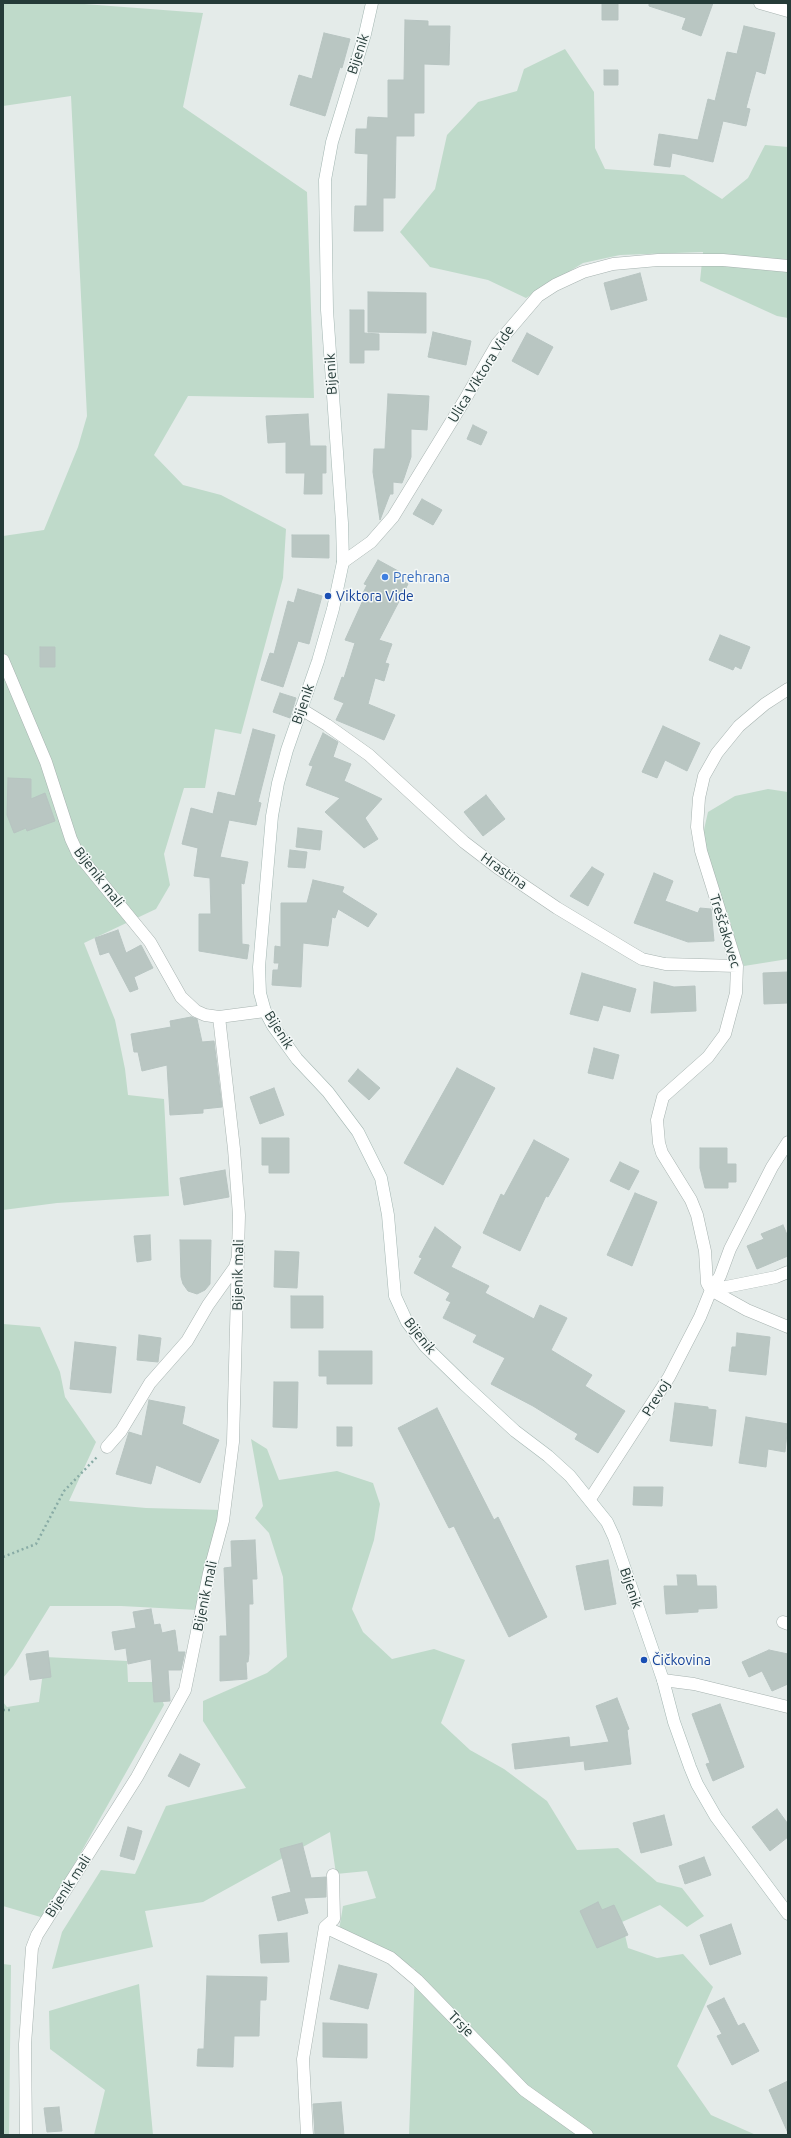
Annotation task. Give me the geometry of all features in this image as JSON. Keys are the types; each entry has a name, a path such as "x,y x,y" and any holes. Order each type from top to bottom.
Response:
{"street":[{"name":"Bijenik","path":"372,3 365,34 332,142 325,180 327,310 342,523 343,562 327,631 278,783 272,816 259,967 260,993 265,1011 298,1059 328,1092 358,1132 378,1172 388,1214 395,1296 406,1322 425,1346 444,1365 515,1431 548,1456 590,1499 604,1517 614,1537 663,1680 674,1722 697,1784 716,1817 788,1914"},
{"path":"760,3 788,11"},
{"name":"Ulica Viktora Vide","path":"343,562 371,542 393,517 497,344 538,296 555,284 583,272 613,264 658,260 723,260 788,266"},
{"name":"Bijenik mali","path":"3,660 46,762 71,839 78,854 150,942 181,997 196,1011 206,1015 219,1017 265,1011"},
{"name":"Treščakovec","path":"711,1290 707,1283 705,1251 697,1215 691,1200 662,1153 659,1142 657,1120 663,1097 708,1057 725,1034 736,993 737,966 701,851 697,827 699,798 704,776 710,764 727,739 750,715 788,689"},
{"name":"Hrastina","path":"302,709 370,755 458,837 498,868 558,908 630,952 642,959 665,964 737,966"},
{"name":"Bijenik mali","path":"26,2135 25,2044 32,1948 37,1936 137,1777 185,1690 209,1573 222,1521 231,1459 234,1414 239,1215 234,1149 219,1017"},
{"name":"Prevoj","path":"590,1499 669,1377 700,1317 711,1290 720,1276 730,1249 772,1167 788,1142"},
{"path":"107,1447 121,1431 150,1383 187,1341 208,1306 235,1267 238,1255"},
{"path":"711,1290 776,1278 788,1272"},
{"path":"711,1290 747,1310 788,1327"},
{"path":"663,1680 694,1684 788,1707"},
{"path":"307,2135 303,2059 325,1927 334,1919 333,1875"},
{"name":"Trsje","path":"325,1927 391,1958 417,1980 524,2090 587,2135"}],"path":[{"path":"3,1557 36,1544 64,1491 107,1447"},
{"path":"3,1710 10,1710"}],"green space":[{"path":"4,3 71,3 203,13 183,107 307,192 314,398 188,396 154,455 183,485 221,495 286,529 283,578 241,734 215,729 205,788 184,788 164,854 170,885 156,909 84,943 115,1020 125,1069 128,1095 164,1099 169,1196 57,1203 3,1210 3,536 44,530 78,447 87,416 71,96 3,106"},
{"path":"565,49 594,92 595,148 605,169 684,175 722,199 748,178 765,145 788,147 788,318 777,316 700,281 703,252 620,255 583,263 526,298 488,280 430,267 400,232 435,189 447,135 478,102 517,91 524,69"},
{"path":"768,789 788,792 788,959 744,966 710,868 703,834 708,812 735,796"},
{"path":"3,1324 40,1327 60,1372 65,1397 96,1442 69,1501 146,1508 223,1510 198,1610 121,1606 50,1606 13,1666 3,1678"},
{"path":"251,1439 267,1449 279,1480 337,1471 373,1483 380,1504 374,1540 352,1609 363,1632 392,1659 434,1649 465,1660 441,1723 470,1750 504,1769 547,1801 577,1850 618,1848 657,1882 682,1888 704,1916 687,1927 660,1905 622,1922 628,1948 657,1958 683,1954 713,1987 677,2066 711,2115 756,2135 409,2135 415,1969 339,1930 343,1906 376,1898 367,1871 336,1874 330,1832 203,1902 145,1911 153,1947 52,1969 62,1932 101,1870 135,1874 166,1806 246,1788 203,1721 203,1701 267,1673 287,1657 283,1577 269,1533 255,1518 263,1506"},
{"path":"45,1657 127,1661 128,1682 156,1682 164,1705 44,1918 3,1906 3,1702 7,1707 39,1702"},
{"path":"3,1964 11,1965 9,2135 3,2135"},
{"path":"139,1984 153,2135 94,2135 105,2090 50,2049 49,2011"}],"building":[{"path":"602,3 618,3 618,20 602,20"},
{"path":"649,3 713,3 701,36 682,29 686,18 649,6"},
{"path":"405,20 428,21 428,26 450,26 449,65 424,64 424,113 414,113 414,136 396,136 395,198 383,198 383,231 354,231 355,206 367,206 368,154 355,153 356,129 367,129 368,117 388,118 388,80 404,80"},
{"path":"744,26 775,33 765,74 756,71 746,108 750,109 746,126 723,121 713,162 672,153 670,167 654,165 659,134 698,140 708,99 715,101 727,52 737,54"},
{"path":"324,33 350,39 342,68 340,67 325,116 290,105 299,75 312,79"},
{"path":"604,70 618,70 618,85 604,85"},
{"path":"640,273 647,300 611,310 604,283"},
{"path":"368,292 426,293 426,333 368,332"},
{"path":"350,310 364,310 364,333 379,334 379,350 364,350 364,363 350,363"},
{"path":"433,332 471,341 466,365 428,357"},
{"path":"527,333 553,347 538,375 512,361"},
{"path":"388,394 429,396 427,430 411,429 411,457 404,478 402,483 393,482 393,494 390,494 380,520 373,472 374,449 385,449"},
{"path":"308,414 310,446 326,446 326,473 322,473 322,494 304,494 305,473 286,473 286,442 268,443 266,416"},
{"path":"473,425 487,432 481,445 467,439"},
{"path":"422,499 442,510 433,525 413,514"},
{"path":"292,535 329,535 329,558 292,557"},
{"path":"378,560 400,572 397,578 408,584 379,640 392,644 385,663 389,664 384,681 375,678 368,704 395,715 384,740 336,720 344,703 334,699 342,677 344,678 355,643 345,640 364,598 361,597 367,585 364,584"},
{"path":"298,589 322,596 309,644 298,641 283,687 261,680 270,653 274,654 288,601 294,603"},
{"path":"720,635 750,647 741,669 735,666 733,670 709,660"},
{"path":"40,647 55,647 55,667 40,667"},
{"path":"280,693 296,698 290,718 273,712"},
{"path":"663,726 700,743 687,771 665,760 657,778 642,772"},
{"path":"253,729 275,735 258,802 261,803 256,825 229,820 220,857 248,862 244,884 241,883 242,944 249,945 247,959 199,951 199,914 211,914 210,878 194,876 198,848 182,844 191,808 213,814 218,792 235,796"},
{"path":"323,733 338,742 333,757 351,764 344,781 382,799 365,818 378,839 364,848 325,812 340,798 306,785 313,766 309,765"},
{"path":"8,778 31,779 31,799 45,793 55,821 27,831 26,828 14,833 7,815"},
{"path":"486,795 505,819 483,836 464,812"},
{"path":"298,828 322,831 320,850 296,847"},
{"path":"290,850 307,852 305,868 288,867"},
{"path":"592,867 604,874 588,906 570,896"},
{"path":"654,873 673,881 665,901 698,913 700,908 711,909 714,941 688,942 634,923"},
{"path":"313,880 344,887 342,892 377,914 368,927 338,909 335,918 332,917 328,946 303,943 301,987 272,985 273,970 278,970 279,963 274,963 275,946 281,947 281,903 307,903"},
{"path":"118,930 126,953 141,945 153,968 134,977 138,989 130,992 109,952 100,955 95,938"},
{"path":"788,972 788,1003 764,1004 763,973"},
{"path":"582,973 636,989 630,1012 603,1005 598,1021 570,1014"},
{"path":"654,982 674,987 695,986 696,1011 651,1013"},
{"path":"191,1017 197,1019 202,1042 214,1041 222,1107 203,1109 203,1113 170,1115 167,1065 142,1071 138,1052 134,1052 131,1034 171,1027 170,1021"},
{"path":"594,1048 619,1055 613,1079 588,1073"},
{"path":"457,1068 495,1088 443,1185 404,1163"},
{"path":"358,1069 380,1088 369,1100 348,1081"},
{"path":"274,1088 284,1115 260,1124 250,1097"},
{"path":"262,1138 289,1138 289,1173 269,1173 269,1165 262,1165"},
{"path":"534,1140 569,1159 548,1197 546,1196 520,1251 483,1233 501,1194 504,1196"},
{"path":"700,1148 727,1148 727,1164 736,1164 736,1182 728,1182 728,1188 705,1188 700,1168"},
{"path":"620,1162 639,1171 629,1190 610,1181"},
{"path":"225,1170 229,1197 184,1205 180,1178"},
{"path":"635,1193 657,1202 632,1266 607,1255"},
{"path":"783,1225 788,1237 788,1256 757,1269 747,1246 764,1239 761,1234"},
{"path":"435,1227 461,1247 451,1267 489,1286 485,1293 534,1319 540,1305 567,1318 551,1350 592,1375 585,1386 625,1411 598,1453 575,1439 578,1434 533,1406 491,1384 505,1358 473,1342 477,1335 443,1318 451,1302 446,1300 450,1293 414,1273 422,1258 419,1257"},
{"path":"150,1235 151,1260 137,1262 134,1236"},
{"path":"180,1240 211,1240 210,1284 205,1290 197,1294 188,1291 183,1284 181,1277"},
{"path":"275,1251 299,1252 297,1288 274,1287"},
{"path":"291,1296 323,1296 323,1328 291,1328"},
{"path":"737,1333 770,1337 766,1375 729,1371 732,1347 736,1347"},
{"path":"139,1335 161,1338 158,1362 137,1360"},
{"path":"75,1342 116,1347 111,1393 70,1389"},
{"path":"319,1351 372,1351 372,1384 327,1384 327,1376 319,1376"},
{"path":"274,1382 298,1382 297,1428 273,1427"},
{"path":"149,1400 185,1407 182,1424 219,1440 200,1483 156,1465 151,1484 116,1474 129,1432 142,1436"},
{"path":"675,1403 708,1407 708,1409 716,1410 712,1446 670,1441"},
{"path":"437,1408 494,1520 498,1517 547,1617 509,1637 454,1526 449,1528 398,1428"},
{"path":"746,1417 788,1424 785,1452 768,1449 766,1467 739,1463"},
{"path":"337,1427 352,1427 352,1446 337,1446"},
{"path":"634,1487 663,1487 662,1506 633,1505"},
{"path":"255,1540 257,1579 252,1579 253,1604 249,1604 249,1654 248,1662 246,1662 247,1679 220,1681 220,1636 227,1636 224,1568 232,1567 231,1541"},
{"path":"608,1560 616,1604 585,1610 576,1566"},
{"path":"677,1575 696,1575 697,1586 716,1586 717,1608 698,1609 698,1612 666,1614 664,1586 678,1586"},
{"path":"151,1609 154,1625 160,1624 162,1633 175,1630 178,1652 185,1652 181,1670 168,1670 170,1701 154,1702 151,1659 128,1664 126,1648 115,1650 112,1632 136,1628 133,1612"},
{"path":"769,1650 788,1654 788,1684 772,1691 762,1671 749,1677 742,1662"},
{"path":"48,1651 51,1677 30,1680 26,1654"},
{"path":"617,1698 629,1729 627,1730 631,1764 585,1770 584,1761 515,1769 512,1744 569,1737 570,1747 609,1742 596,1706"},
{"path":"720,1704 744,1767 713,1781 706,1764 710,1763 692,1714"},
{"path":"180,1754 200,1764 189,1787 168,1776"},
{"path":"777,1809 788,1824 788,1837 770,1851 752,1827"},
{"path":"664,1815 672,1845 641,1853 633,1823"},
{"path":"128,1827 142,1831 134,1860 120,1856"},
{"path":"302,1843 311,1878 326,1877 326,1897 304,1898 308,1913 278,1921 272,1897 291,1892 280,1849"},
{"path":"704,1857 711,1875 685,1884 679,1866"},
{"path":"598,1902 602,1910 614,1905 628,1935 597,1948 580,1911"},
{"path":"731,1924 741,1954 710,1965 700,1935"},
{"path":"287,1933 289,1962 261,1963 259,1935"},
{"path":"339,1965 377,1974 368,2009 330,1999"},
{"path":"207,1976 267,1977 266,2000 260,2000 259,2036 234,2036 233,2067 197,2066 198,2049 204,2049"},
{"path":"724,1998 738,2026 744,2023 759,2051 732,2065 717,2036 722,2034 707,2006"},
{"path":"323,2023 367,2024 367,2058 323,2057"},
{"path":"788,2081 788,2133 769,2090"},
{"path":"341,2102 344,2135 315,2135 313,2104"},
{"path":"59,2107 62,2131 47,2132 44,2108"}],"place":[{"name":"Prehrana","path":"385,577"},
{"name":"Viktora Vide","path":"328,596"},
{"name":"Čičkovina","path":"644,1660"}]}
